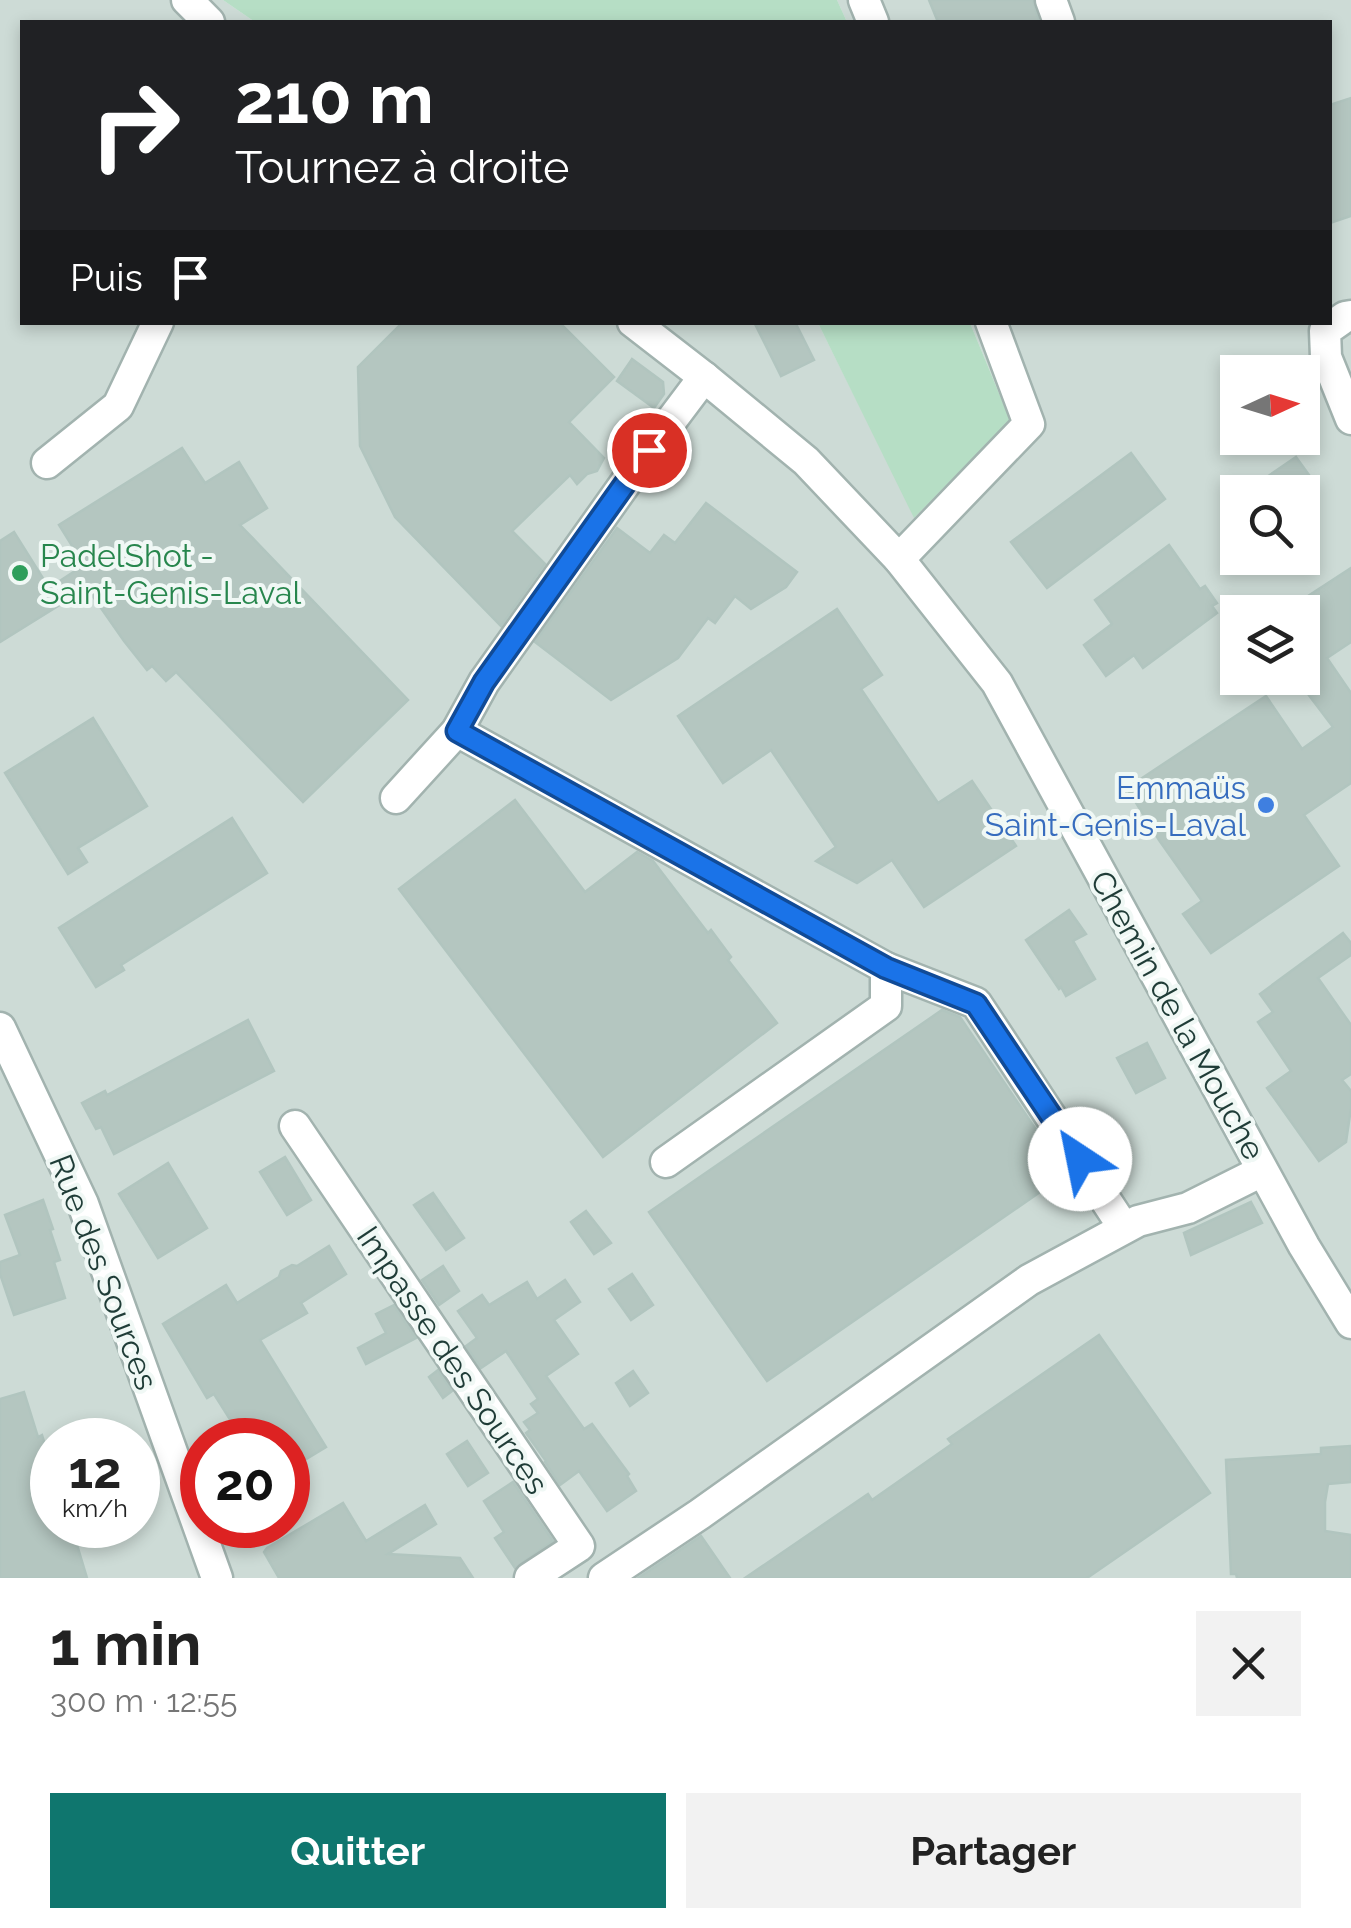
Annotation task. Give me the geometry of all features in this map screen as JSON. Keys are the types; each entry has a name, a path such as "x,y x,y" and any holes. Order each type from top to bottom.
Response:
{"street":[{"path":"1351,316 1325,331 1326,357 1351,419"},
{"path":"47,463 118,406 157,325"},
{"name":"Chemin de la Mouche","path":"636,325 806,461 898,559 997,683 1262,1172 1351,1322"},
{"path":"898,559 1030,424 992,325"},
{"path":"396,798 457,731 484,682 704,377"},
{"path":"457,731 886,968 976,1004 1124,1228"},
{"path":"666,1162 886,1006 886,968"},
{"name":"Rue des Sources","path":"0,1028 83,1204 216,1578"},
{"name":"Impasse des Sources","path":"295,1126 579,1546 530,1578"},
{"path":"604,1578 1029,1280 1138,1221 1188,1208 1262,1172"}],"shaded area":[{"path":"0,0 223,0 252,20 20,20 20,325 819,325 915,517 1010,420 971,325 1332,325 1332,20 846,20 837,0 1351,0 1351,1578 0,1578"}],"green space":[{"path":"223,0 837,0 846,20 252,20"},
{"path":"819,325 971,325 1010,420 914,518"}],"building":[{"path":"929,0 1033,0 1038,20 937,20"},
{"path":"1351,98 1351,216 1332,222 1332,104"},
{"path":"400,325 562,325 614,377 569,422 604,458 597,471 577,484 570,475 512,531 545,564 501,626 395,517 360,446 358,367"},
{"path":"756,325 796,325 814,360 781,376"},
{"path":"632,359 663,382 664,394 654,408 617,381"},
{"path":"182,448 205,483 239,462 267,508 240,525 408,700 303,802 176,672 166,681 152,666 147,670 87,588 0,642 0,541 14,532 49,588 84,565 59,525"},
{"path":"1131,453 1165,499 1047,588 1011,542"},
{"path":"1296,457 1309,475 1270,475"},
{"path":"706,503 797,572 786,587 751,609 735,596 715,623 708,618 678,658 611,700 535,642 617,528 650,553 664,535 675,543"},
{"path":"1169,545 1200,589 1205,586 1217,603 1212,606 1217,613 1143,668 1134,655 1106,676 1084,645 1112,624 1095,600"},
{"path":"1351,568 1351,642 1327,658 1351,693 1351,783 1304,815 1339,866 1211,953 1183,914 1202,901 1127,788 1266,696 1302,749 1333,727 1309,695 1320,695 1320,595 1310,595"},
{"path":"837,609 882,675 861,689 938,803 972,781 1016,846 924,907 892,860 857,883 816,861 836,847 771,750 723,783 678,716"},
{"path":"93,718 147,806 78,848 87,862 68,874 5,773"},
{"path":"515,800 585,892 637,852 653,861 708,933 711,930 731,957 728,960 777,1023 603,1157 399,889"},
{"path":"232,818 267,873 121,965 124,970 96,987 59,928"},
{"path":"1069,910 1086,934 1073,941 1095,979 1066,996 1026,940"},
{"path":"1343,933 1351,943 1351,955 1318,978 1351,1025 1351,1074 1342,1080 1351,1091 1351,1108 1346,1142 1319,1161 1267,1088 1291,1071 1258,1022 1273,1012 1260,994"},
{"path":"942,1010 960,1017 1066,1174 767,1381 649,1212"},
{"path":"248,1020 274,1071 114,1154 101,1127 96,1129 82,1103 105,1091 107,1095"},
{"path":"1147,1043 1165,1078 1136,1093 1117,1058"},
{"path":"285,1157 311,1200 287,1215 260,1172"},
{"path":"168,1163 207,1228 158,1258 119,1194"},
{"path":"433,1193 464,1238 446,1250 414,1205"},
{"path":"43,1200 60,1260 54,1262 65,1298 14,1315 0,1274 0,1262 20,1255 5,1215"},
{"path":"1251,1202 1262,1223 1191,1255 1184,1233"},
{"path":"586,1211 611,1243 594,1254 571,1222"},
{"path":"329,1246 346,1274 301,1303 307,1313 260,1340 308,1418 229,1418 214,1394 207,1398 163,1324 226,1285 237,1303 279,1277 281,1271"},
{"path":"443,1266 459,1291 439,1305 422,1280"},
{"path":"632,1274 653,1305 631,1320 609,1289"},
{"path":"565,1280 580,1302 554,1320 578,1354 546,1376 584,1429 592,1424 629,1474 636,1491 607,1511 579,1471 560,1485 526,1433 530,1430 524,1422 538,1413 531,1404 538,1399 506,1351 481,1368 466,1346 477,1338 458,1311 482,1295 489,1305 527,1282 537,1299"},
{"path":"394,1305 416,1338 366,1364 358,1348 386,1333 376,1314"},
{"path":"1099,1335 1210,1493 1087,1578 745,1578 868,1494 872,1500 952,1444 948,1439"},
{"path":"438,1370 452,1391 443,1398 429,1377"},
{"path":"633,1371 648,1393 630,1406 616,1383"},
{"path":"24,1392 32,1418 30,1548 78,1548 87,1578 0,1578 0,1399"},
{"path":"310,1421 326,1447 310,1457"},
{"path":"467,1441 488,1473 468,1486 447,1454"},
{"path":"1351,1446 1351,1482 1328,1484 1325,1531 1351,1535 1351,1578 1237,1578 1231,1574 1226,1460 1321,1454 1321,1448"},
{"path":"513,1482 553,1541 515,1568 495,1538 504,1532 484,1501"},
{"path":"343,1503 366,1541 425,1505 436,1524 388,1554 460,1558 473,1578 279,1578 264,1552 267,1548 310,1548 310,1523"},
{"path":"701,1536 730,1578 638,1578"}],"place":[{"name":"PadelShot - Saint-Genis-Laval","path":"20,573"},
{"name":"Emmaüs Saint-Genis-Laval","path":"1266,805"}],"route":[{"path":"649,450 484,682 457,731 886,968 976,1004 1080,1159"}]}
